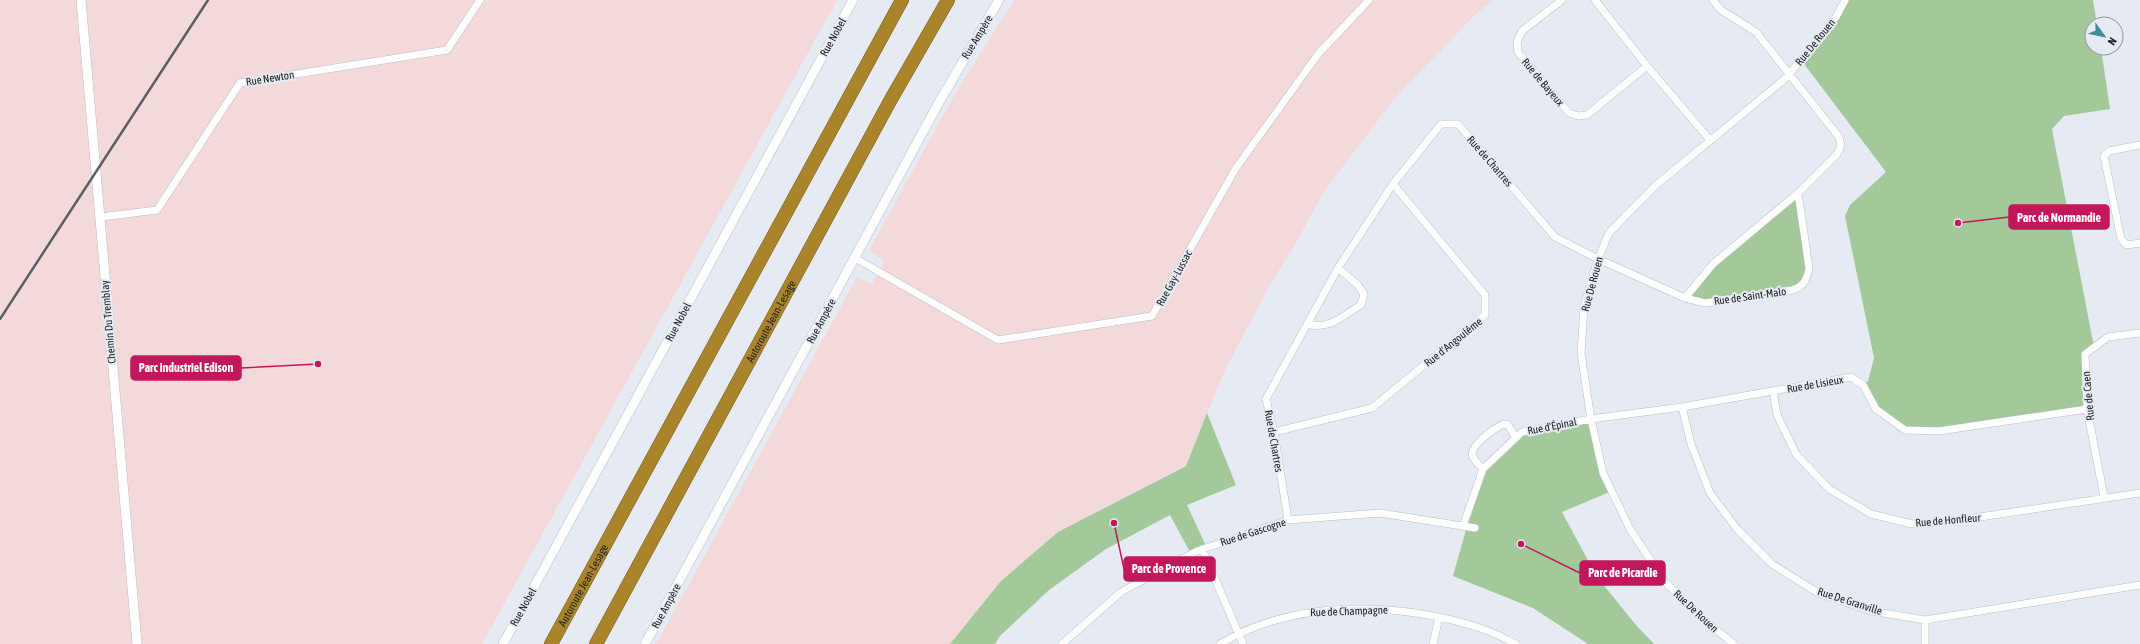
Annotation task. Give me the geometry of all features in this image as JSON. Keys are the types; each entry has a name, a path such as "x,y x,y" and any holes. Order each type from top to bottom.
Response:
{"highway":[{"name":"Autoroute Jean-Lesage","path":"551,644 902,0"},
{"name":"Autoroute Jean-Lesage","path":"596,644 898,88 948,0"}],"street":[{"name":"Chemin Du Tremblay","path":"81,0 137,644"},
{"name":"Rue Newton","path":"100,217 156,210 240,83 447,50 480,0"},
{"name":"Rue Nobel","path":"503,644 853,0"},
{"name":"Rue Ampère","path":"645,644 962,62 999,0"},
{"name":"Rue Gay-Lussac","path":"855,258 998,340 1152,316 1236,168 1319,53 1369,0"},
{"name":"Rue de Bayeux","path":"1562,0 1522,31 1517,42 1518,52 1569,113 1578,116 1587,115 1647,66"},
{"path":"1595,0 1647,66 1710,140"},
{"path":"1685,298 1713,264 1798,193 1837,154 1841,146 1839,137 1756,32 1721,10 1713,0"},
{"name":"Rue De Rouen","path":"1734,644 1706,622 1665,582 1630,529 1603,473 1591,419 1581,353 1584,307 1598,259 1609,233 1655,186 1789,75 1836,17 1845,0"},
{"name":"Rue de Chartres","path":"1288,520 1274,432 1266,399 1338,268 1394,184 1441,124 1458,124 1555,237 1598,259 1685,298"},
{"path":"2140,145 2109,151 2104,156 2121,239 2127,245 2140,243"},
{"name":"Rue d'Angoulême","path":"1274,432 1372,408 1485,315 1485,295 1394,184"},
{"name":"Rue de Saint-Malo","path":"1685,298 1705,303 1799,288 1807,279 1809,268 1798,193"},
{"path":"1307,324 1319,327 1332,324 1361,305 1364,294 1358,286 1338,268"},
{"name":"Rue de Caen","path":"2104,497 2087,409 2085,354 2108,337 2140,333"},
{"name":"Rue de Lisieux","path":"1591,419 1682,407 1851,377 1863,385 1876,409 1905,430 1939,431 2087,409"},
{"name":"Rue de Honfleur","path":"1773,391 1776,415 1796,454 1829,489 1871,514 1912,524 1942,522 2140,492"},
{"name":"Rue De Granville","path":"1682,407 1691,444 1710,493 1737,529 1772,564 1818,592 1871,611 1925,620 2140,585"},
{"name":"Rue d'Épinal","path":"1463,526 1483,469 1522,432 1591,419"},
{"name":"Rue d'Épinal","path":"1483,469 1473,456 1472,450 1495,428 1504,424 1508,425 1516,438"},
{"name":"Rue de Gascogne","path":"1062,644 1121,592 1202,549 1288,520 1380,513 1475,528"},
{"path":"1202,549 1243,644"},
{"name":"Rue de Champagne","path":"1220,644 1238,633 1306,612 1383,608 1439,617 1479,627 1516,644"},
{"path":"1433,644 1439,617"},
{"path":"1925,620 1925,644"}],"shaded area":[{"path":"0,0 837,0 482,644 0,644"},
{"path":"1014,0 1493,0 1475,15 1395,98 1325,190 1293,248 1271,283 1225,370 1186,465 1058,532 1001,581 950,644 656,644 857,277 872,284 884,261 869,250 956,92"}],"green space":[{"path":"1845,0 2093,0 2096,16 2084,16 2084,56 2102,56 2110,109 2064,116 2052,129 2094,347 2085,354 2087,409 1939,431 1905,430 1876,409 1863,385 1868,381 1874,358 1845,216 1850,205 1886,172 1801,60"},
{"path":"1798,193 1809,268 1799,288 1705,303 1685,298 1713,264"},
{"path":"1207,413 1236,485 1187,505 1207,548 1191,554 1170,515 1106,549 1049,590 1000,636 995,644 950,644 1001,581 1058,532 1186,466"},
{"path":"1591,419 1612,491 1562,512 1597,577 1636,625 1654,644 1588,644 1533,608 1453,576 1483,469 1522,432"}],"railway":[{"path":"0,319 208,0"}],"place":[{"name":"Parc de Normandie","path":"1958,223"},
{"name":"Parc industriel Edison","path":"318,364"},
{"name":"Parc de Provence","path":"1114,523"},
{"name":"Parc de Picardie","path":"1521,544"}]}
